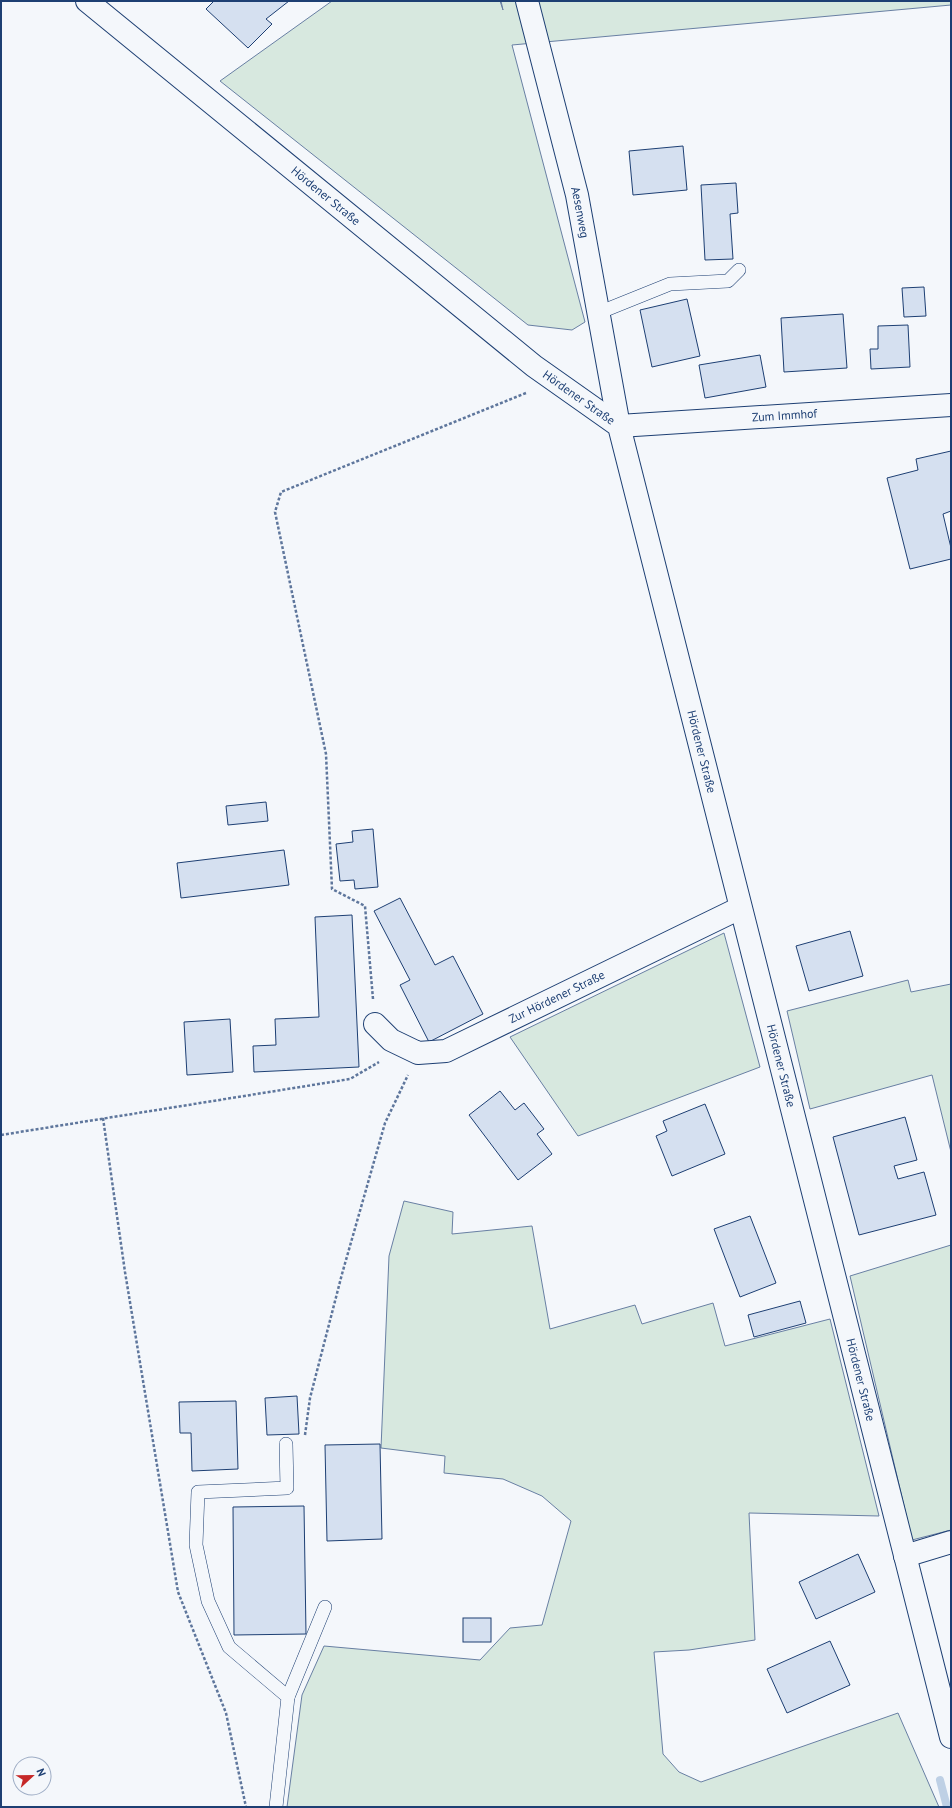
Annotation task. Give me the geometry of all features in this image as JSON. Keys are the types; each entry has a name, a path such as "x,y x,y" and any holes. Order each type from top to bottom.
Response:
{"street":[{"name":"Hördener Straße","path":"87,1 534,366 619,426 951,1737"},
{"name":"Aesenweg","path":"527,1 577,195 619,426"},
{"name":"Zum Immhof","path":"619,426 951,405"},
{"name":"Zur Hördener Straße","path":"409,1049 446,1051 740,908"},
{"path":"375,1024 391,1040 409,1049"},
{"path":"905,1556 951,1542"}],"lane":[{"path":"598,312 670,284 728,281 739,270"},
{"path":"286,1444 287,1488 198,1492 196,1545 208,1600 229,1647 288,1697"},
{"path":"276,1807 288,1697 325,1607"}],"path":[{"path":"375,1024 366,906 332,889 326,754 275,512 282,492 555,381"},
{"path":"1,1135 350,1079 409,1049"},
{"path":"286,1444 304,1444 310,1398 342,1274 383,1131 409,1049"},
{"path":"103,1118 126,1280 178,1592 226,1713 246,1807"}],"shaded area":[{"path":"332,1 500,1 503,10 501,1 951,1 951,5 512,45 585,322 572,330 528,325 220,81"},
{"path":"724,933 760,1067 578,1136 510,1037"},
{"path":"908,980 911,992 951,984 951,1152 932,1075 810,1109 787,1011"},
{"path":"404,1201 453,1212 452,1234 532,1226 550,1329 635,1305 642,1324 713,1303 725,1346 830,1319 879,1516 749,1513 755,1640 689,1650 654,1652 663,1754 679,1772 701,1782 898,1713 939,1807 287,1807 302,1695 324,1646 480,1660 510,1628 542,1625 571,1521 542,1496 503,1479 444,1473 445,1456 381,1448 389,1256"},
{"path":"951,1245 951,1530 912,1540 850,1276"}],"building":[{"path":"214,1 289,1 266,19 272,24 248,48 206,9"},
{"path":"683,146 687,190 633,195 629,151"},
{"path":"736,183 738,213 730,214 733,259 705,260 701,185"},
{"path":"924,287 926,316 904,317 902,288"},
{"path":"687,299 700,356 652,367 640,310"},
{"path":"843,314 847,368 784,372 781,318"},
{"path":"908,325 910,367 871,369 870,349 878,349 878,326"},
{"path":"760,355 766,387 705,398 699,365"},
{"path":"951,451 951,511 943,514 951,548 951,559 910,569 887,478 918,470 916,459"},
{"path":"266,802 268,821 228,825 226,806"},
{"path":"373,829 378,887 355,889 354,880 340,881 336,844 353,842 352,831"},
{"path":"284,850 289,885 181,898 177,863"},
{"path":"400,898 435,965 453,956 483,1014 429,1042 400,985 410,980 374,911"},
{"path":"352,915 359,1067 254,1072 253,1046 276,1045 275,1019 319,1017 315,917"},
{"path":"850,931 863,976 809,991 796,946"},
{"path":"230,1019 233,1072 187,1075 184,1022"},
{"path":"500,1091 515,1110 524,1103 544,1129 537,1134 552,1154 518,1180 469,1115"},
{"path":"705,1104 725,1154 672,1176 656,1136 667,1131 663,1121"},
{"path":"905,1117 917,1160 894,1166 898,1179 924,1172 936,1215 859,1235 833,1137"},
{"path":"750,1216 776,1283 740,1297 714,1229"},
{"path":"800,1301 806,1323 754,1337 748,1315"},
{"path":"297,1396 299,1434 267,1435 265,1398"},
{"path":"236,1401 238,1469 192,1471 191,1433 180,1433 179,1402"},
{"path":"380,1444 382,1539 327,1541 325,1445"},
{"path":"304,1506 306,1634 234,1635 233,1507"},
{"path":"858,1554 875,1592 816,1619 799,1582"},
{"path":"463,1618 491,1618 491,1642 463,1642"},
{"path":"830,1641 850,1685 787,1713 767,1669"}],"waterway":[{"path":"940,1780 947,1807"}]}
